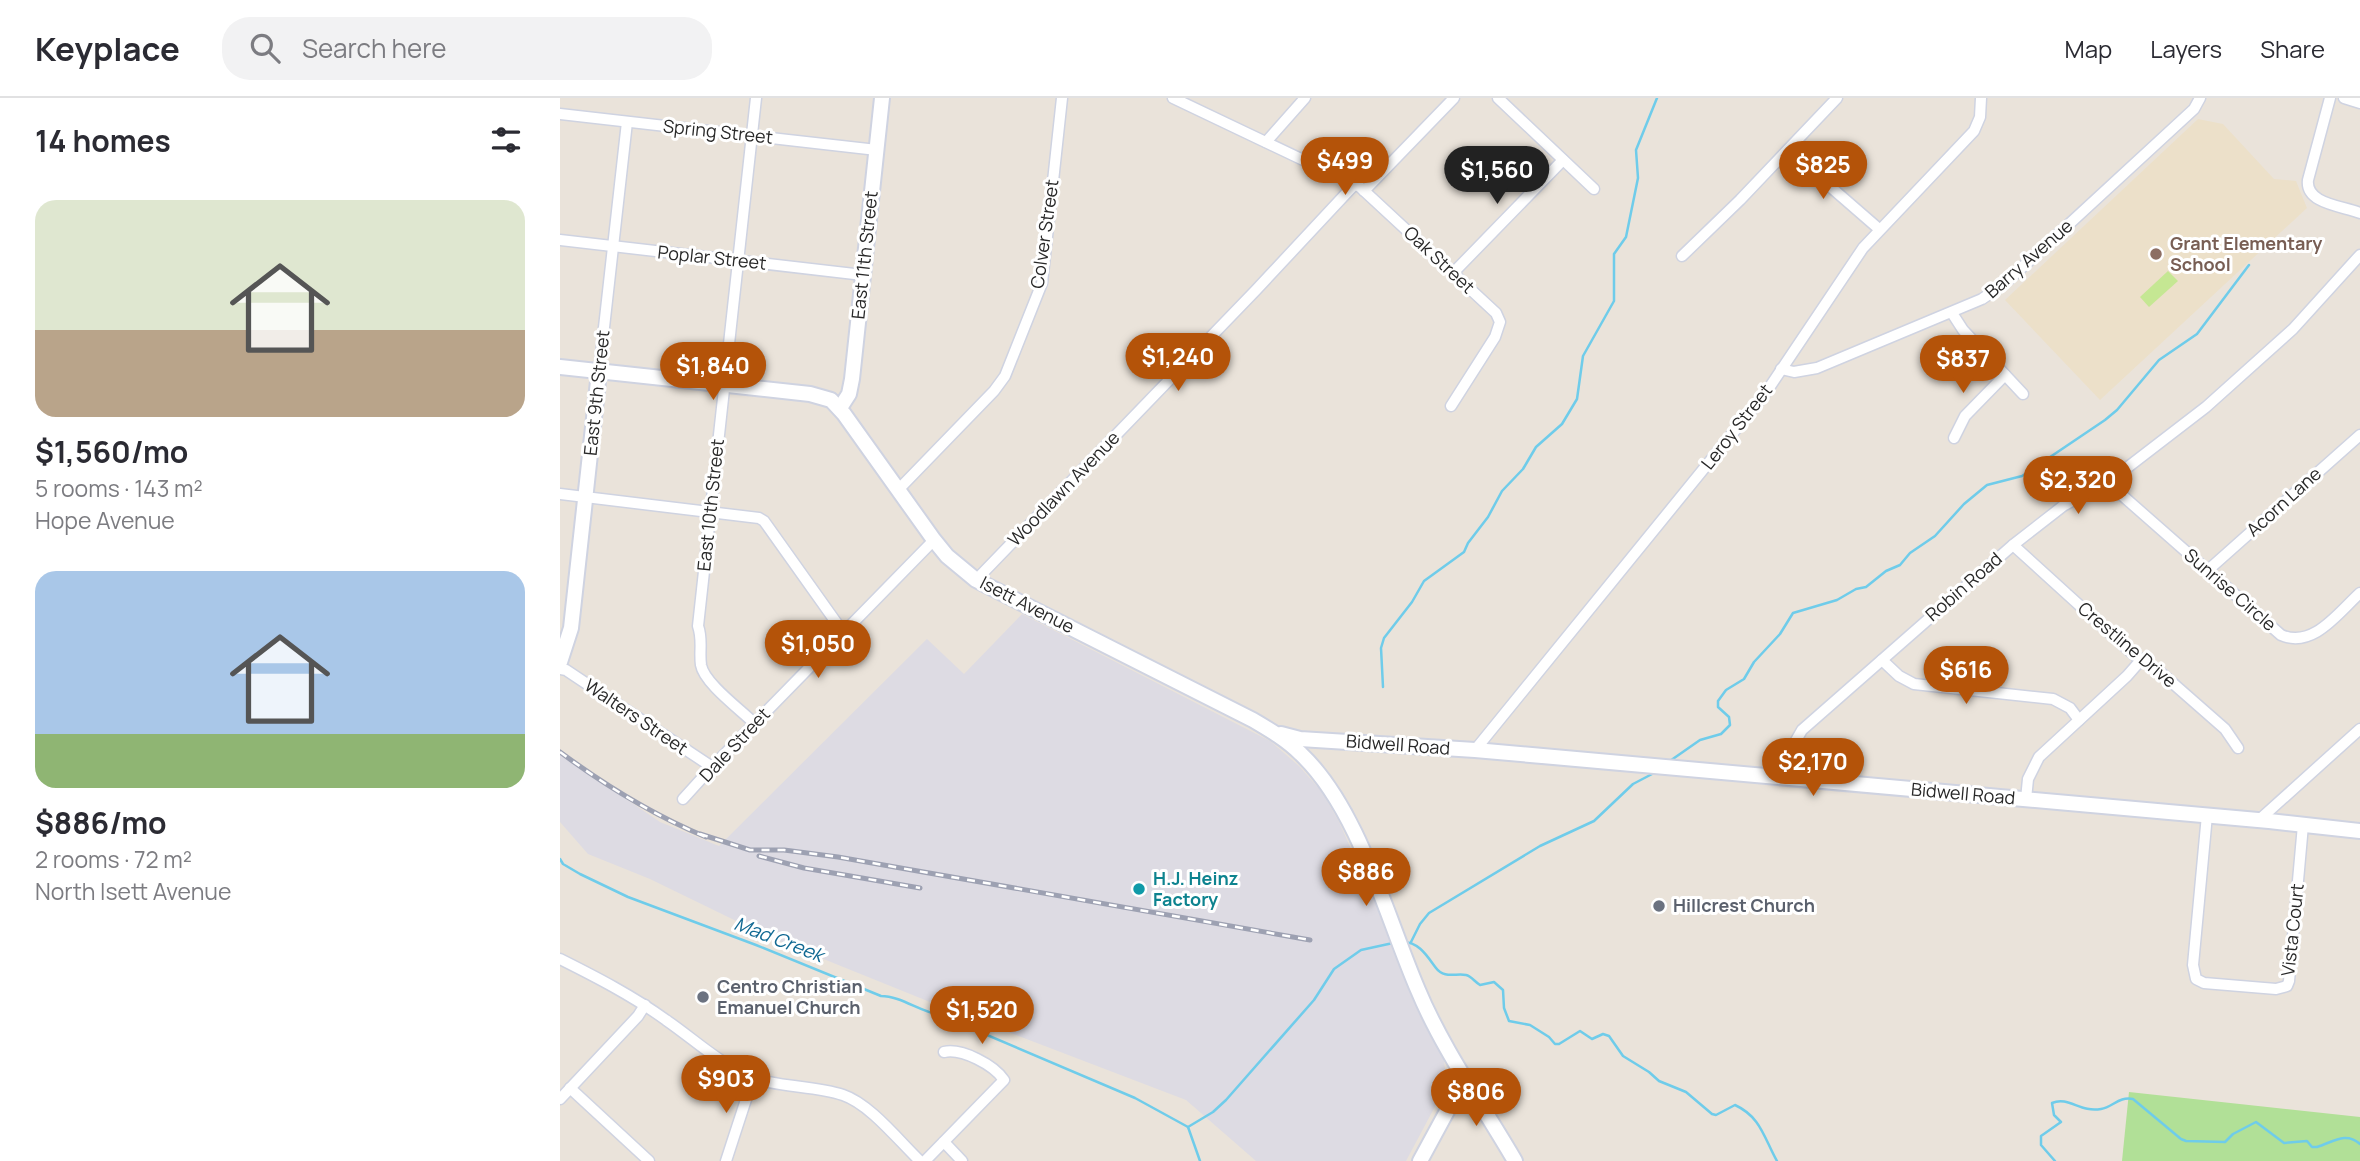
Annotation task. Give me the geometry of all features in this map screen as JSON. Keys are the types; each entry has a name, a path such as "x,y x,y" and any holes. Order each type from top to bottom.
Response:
{"main road":[{"name":"East 11th Street","path":"840,408 849,394 852,379 882,98"},
{"path":"560,368 817,396 831,400 840,408"},
{"name":"East 9th Street","path":"560,662 571,628 599,372"},
{"name":"Isett Avenue","path":"840,408 934,540 947,556 976,580 1273,732"},
{"path":"1273,732 1302,755 1346,814 1417,989 1465,1078 1515,1161"},
{"name":"Bidwell Road","path":"1273,732 1300,739 1475,750 2360,831"},
{"path":"1420,1161 1465,1078"}],"street":[{"name":"East 10th Street","path":"754,723 709,680 702,669 702,642 698,626 756,98"},
{"name":"Colver Street","path":"898,491 994,391 1005,376 1042,283 1062,98"},
{"name":"Oak Street","path":"1173,98 1354,184 1499,317 1495,337 1451,406"},
{"path":"1266,142 1305,98"},
{"path":"1364,191 1454,98"},
{"path":"1498,98 1594,189"},
{"path":"1682,256 1836,98"},
{"name":"Leroy Street","path":"1475,750 1735,430 1782,369 1863,248 1974,131 1980,117 1981,98"},
{"name":"Barry Avenue","path":"1782,369 1787,372 1817,368 1982,299 2004,284 2194,108 2200,98"},
{"path":"2330,98 2308,180 2308,191 2313,197 2360,213"},
{"path":"2344,98 2360,103"},
{"name":"Spring Street","path":"560,114 877,150"},
{"name":"East 9th Street","path":"599,372 627,122"},
{"path":"1788,150 1879,229"},
{"path":"1453,273 1563,160"},
{"name":"Woodlawn Avenue","path":"976,580 1256,290 1354,184"},
{"name":"Poplar Street","path":"560,240 863,275"},
{"name":"Robin Road","path":"1785,778 1790,751 1802,730 2013,545 2063,506 2107,482 2245,374 2292,329 2360,255"},
{"path":"1952,313 1963,330 2023,394"},
{"path":"1954,438 1965,416 2005,375"},
{"name":"Acorn Lane","path":"2207,570 2360,435"},
{"name":"Sunrise Circle","path":"2107,482 2281,635 2289,639 2313,635 2360,593"},
{"path":"560,494 754,516 764,521 843,632"},
{"name":"Dale Street","path":"683,799 934,540"},
{"name":"Crestline Drive","path":"2013,545 2141,660 2160,672 2225,729 2238,748"},
{"path":"1882,660 1899,676 1914,684 2053,699 2070,708 2079,720"},
{"path":"2026,799 2028,779 2039,757 2120,683 2141,660"},
{"name":"Walters Street","path":"560,669 566,670 712,767"},
{"path":"2259,820 2360,729"},
{"name":"Vista Court","path":"2207,816 2193,965 2196,979 2204,984 2276,989 2287,986 2290,981 2303,825"},
{"path":"560,959 645,1005 728,1066 753,1078 832,1092 852,1099 920,1161"},
{"path":"560,1099 638,1016 645,1005"},
{"path":"926,1161 1004,1080 988,1065 953,1051 944,1052"},
{"path":"726,1161 753,1078"},
{"path":"570,1088 649,1161"},
{"path":"944,1142 962,1161"}],"shaded area":[{"name":"Grant Elementary School","path":"2198,119 2223,124 2274,179 2296,181 2307,208 2100,400 2005,300"},
{"path":"1022,614 1270,741 1299,766 1322,792 1339,822 1443,1054 1447,1084 1406,1161 1256,1161 1186,1100 769,937 650,879 588,854 560,822 560,754 660,822 719,846 927,639 964,674"}],"green space":[{"path":"2168,271 2178,281 2149,307 2140,297"},
{"path":"2129,1092 2360,1117 2360,1161 2122,1161"}],"waterway":[{"path":"1383,687 1381,648 1384,638 1412,602 1424,581 1464,552 1502,491 1523,469 1536,447 1562,424 1577,399 1583,356 1614,301 1614,254 1626,237 1638,178 1636,150 1657,98"},
{"path":"1667,763 1700,740 1721,734 1730,725 1729,717 1718,707 1718,701 1726,690 1744,679 1754,662 1780,634 1793,613 1837,600 1856,589 1866,587 1886,571 1900,565 1910,553 1935,536 1964,504 1987,485 2022,476 2105,420 2117,410 2159,360 2197,334 2249,265"},
{"path":"1411,942 1429,913 1540,846 1594,821 1633,784 1654,773"},
{"name":"Mad Creek","path":"560,859 563,864 580,874 628,897 881,996 940,1015 1135,1098 1188,1127 1200,1161"},
{"path":"1403,942 1418,947 1443,973 1466,975 1480,985 1494,982 1503,990 1504,1008 1509,1021 1530,1025 1555,1044 1580,1031 1592,1039 1603,1034 1609,1036 1623,1056 1659,1081 1686,1092 1712,1114 1716,1115 1735,1105 1744,1110 1761,1129 1777,1161"},
{"path":"1188,1127 1213,1112 1226,1100 1314,1000 1334,969 1361,950 1393,943"},
{"path":"2055,1161 2041,1145 2041,1136 2061,1122 2054,1115 2052,1103 2058,1101 2094,1110 2124,1099 2133,1099 2186,1141 2225,1142 2233,1134 2256,1122 2284,1143 2307,1141 2312,1147 2317,1147 2334,1140 2350,1138 2360,1144"}],"railway":[{"path":"560,752 630,799 706,837"},
{"path":"700,834 750,850 784,850 838,857 1310,940"},
{"path":"759,856 804,868 920,888"}],"place":[{"name":"Grant Elementary School","path":"2156,254"},
{"name":"H.J. Heinz Factory","path":"1139,889"},
{"name":"Hillcrest Church","path":"1659,906"},
{"name":"Centro Christian Emanuel Church","path":"703,997"}]}
